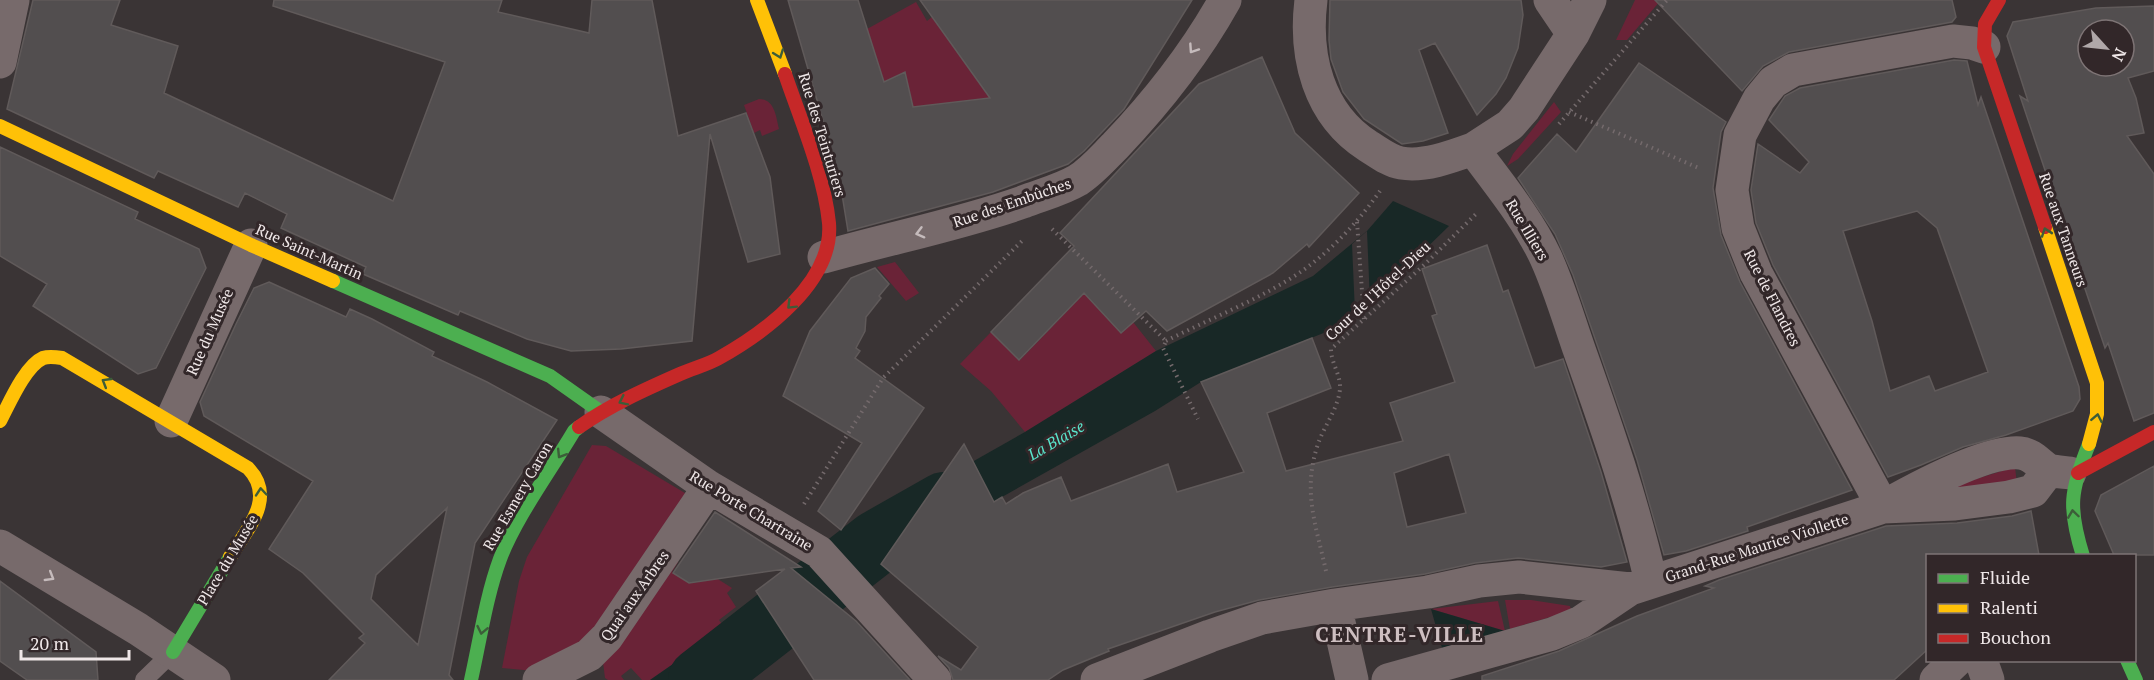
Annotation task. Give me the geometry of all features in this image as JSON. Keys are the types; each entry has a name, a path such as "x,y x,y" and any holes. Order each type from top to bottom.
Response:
{"street":[{"path":"0,62 13,0"},
{"name":"Rue des Teinturiers","path":"600,412 717,359 757,335 800,296 813,280 824,257 829,225 821,182 777,49 757,0"},
{"name":"Rue des Embûches","path":"824,257 935,229 1037,210 1092,169 1128,132 1171,79 1225,0"},
{"path":"1311,0 1309,31 1312,64 1328,105 1351,134 1377,152 1399,163 1451,157 1473,149 1510,125 1524,109 1573,34 1590,0"},
{"path":"1550,0 1573,34"},
{"name":"Rue aux Tanneurs","path":"1999,0 1985,24 1984,47 2097,383 2099,396 2097,419 2064,471 2072,497 2082,554"},
{"name":"Rue de Flandres","path":"1883,507 1756,273 1739,230 1732,190 1740,135 1759,99 1773,82 1793,70 1953,41 1984,47"},
{"name":"Rue Saint-Martin","path":"0,126 251,244 550,376 600,412"},
{"name":"Rue Illiers","path":"1473,149 1536,241 1558,290 1621,467 1640,586"},
{"name":"Rue du Musée","path":"171,421 251,244"},
{"name":"Place du Musée","path":"0,421 29,371 44,358 53,357 72,362 171,421 248,468 260,483 262,502 258,511 173,652"},
{"name":"Rue Porte Chartraine","path":"600,412 709,487 819,552 936,680"},
{"name":"Rue Esmery Caron","path":"471,680 492,584 508,540 574,431 600,412"},
{"path":"2064,471 2154,432"},
{"name":"Grand-Rue Maurice Viollette","path":"1388,680 1552,634 1581,622 1640,586 1883,507 1947,474 2003,454 2020,453 2031,456 2064,471"},
{"name":"Grand-Rue Maurice Viollette","path":"1883,507 1955,504 2009,497 2033,491 2064,471"},
{"name":"Quai aux Arbres","path":"539,680 582,659 600,646 614,629 709,487"},
{"path":"0,546 173,652 214,680"},
{"name":"Grand-Rue Maurice Viollette","path":"1097,680 1262,618 1335,605 1428,592 1510,577 1640,586"},
{"path":"1335,605 1352,680"},
{"path":"1936,680 1955,662"},
{"path":"1982,662 1988,680"},
{"path":"2128,662 2136,680"}],"lane":[{"path":"144,680 173,652"}],"path":[{"path":"1554,129 1667,0"},
{"path":"1569,112 1733,183"},
{"path":"1198,418 1163,348 1166,341 1275,287 1302,271 1329,249 1357,221 1399,163"},
{"name":"Cour de l'Hôtel-Dieu","path":"1335,605 1310,500 1309,477 1319,439 1339,397 1339,377 1331,349 1423,266 1501,189"},
{"path":"786,533 883,378 1037,210 1166,341"},
{"path":"1357,221 1365,320"}],"shaded area":[{"path":"1635,0 1661,0 1627,40 1616,40"},
{"path":"916,2 927,21 932,17 990,98 958,102 968,137 917,123 905,73 884,82 867,29"},
{"path":"759,99 772,105 779,129 762,136 760,130 754,133 744,105"},
{"path":"1554,102 1561,112 1518,159 1507,166 1513,154"},
{"path":"895,262 919,293 906,301 877,267"},
{"path":"1095,282 1102,313 1121,333 1133,322 1156,351 1025,432 991,391 960,364 991,332 1020,360"},
{"path":"592,445 606,446 690,496 580,652 544,672 502,668 519,581 527,557"},
{"path":"2015,467 2017,484 1927,494"},
{"path":"671,558 678,562 672,572 689,583 699,582 705,571 732,588 727,593 736,607 719,620 725,628 650,680 642,680 631,668 621,676 624,680 608,680 605,678 603,662"},
{"path":"1505,600 1531,600 1570,606 1571,611 1510,629"},
{"path":"1498,601 1505,631 1431,609"}],"water":[{"path":"1393,201 1449,226 1371,302 1331,330 1201,382 1155,411 881,565 851,534 842,530 926,488 1025,432 1156,351 1313,276 1367,231"},
{"path":"802,568 840,600 780,652 739,680 650,680 725,628"},
{"path":"1431,609 1505,631 1442,648"}],"pier":[{"path":"1367,231 1370,302 1355,313 1352,244"},
{"path":"721,631 751,670 744,677 713,637"}],"building":[{"path":"33,0 120,0 111,25 178,46 164,93 393,201 445,62 273,6 274,0 502,0 498,12 589,33 592,0 652,0 678,136 746,113 770,177 780,254 748,262 710,134 692,341 621,349 571,351 527,339 460,311 458,315 363,274 366,267 281,228 287,214 245,193 238,207 158,171 154,178 7,109"},
{"path":"788,0 858,0 884,82 905,72 913,107 990,98 920,0 1192,0 1124,109 1084,151 1068,164 993,192 848,231 839,176"},
{"path":"1330,0 1521,0 1523,15 1518,48 1506,78 1496,94 1477,115 1435,43 1419,50 1448,133 1423,141 1402,144 1364,119 1343,92 1331,59"},
{"path":"1655,0 1952,0 1956,17 1952,22 1789,52 1763,66 1742,91"},
{"path":"2154,6 2154,71 2136,76 2136,18 2076,18 2076,78 2128,78 2136,98 2144,133 2127,136 2154,174 2154,413 2134,421 2108,343 2105,348 2020,96 2028,101 2007,36 2013,22 2096,8"},
{"path":"1262,57 1295,133 1359,193 1309,247 1307,244 1273,273 1167,331 1146,311 1121,333 1084,293 1019,360 991,332 1074,246 1060,233 1199,84"},
{"path":"1954,60 1967,61 1978,105 1981,97 2079,387 2080,399 2073,411 2006,435 1963,447 1888,477 1773,265 1756,223 1751,190 1758,144 1800,173 1809,162 1769,120 1785,96 1800,88","holes":["1917,211 1937,228 1988,372 1935,391 1929,376 1890,391 1872,321 1843,231"]},
{"path":"1639,63 1726,122 1721,132 1713,188 1721,235 1740,282 1852,490 1747,527 1748,531 1686,551 1664,555 1637,460 1573,275 1555,234 1518,178 1557,134 1576,152"},
{"path":"0,147 138,212 135,219 199,249 206,268 156,368 138,374 33,306 47,284 0,256"},
{"path":"1487,245 1503,292 1508,290 1535,368 1563,359 1601,472 1627,562 1601,567 1518,558 1332,587 1259,600 1215,612 1108,649 1109,651 1063,670 1048,680 953,680 949,668 938,656 961,670 978,647 881,564 964,444 994,502 1002,497 1006,504 1023,493 1061,477 1071,501 1168,464 1177,492 1244,472 1201,382 1312,338 1331,388 1267,413 1286,471 1403,441 1390,403 1455,382 1432,316 1437,314 1422,269","holes":["1449,454 1466,513 1407,527 1394,473"]},
{"path":"875,268 889,284 866,317 865,331 856,348 860,351 855,358 924,408 841,530 818,511 862,443 783,396 810,331 851,278"},
{"path":"269,282 346,317 350,309 434,352 432,356 487,382 557,420 475,543 449,675 453,680 329,680 365,643 359,638 364,634 303,573 269,549 313,481 204,416 200,402 254,288","holes":["447,508 418,645 371,599 376,575"]},
{"path":"2154,466 2154,555 2114,554 2095,511 2101,495"},
{"path":"2031,511 2039,554 1926,554 1926,651 1894,680 1482,680 1482,676 1559,651 1637,616 1714,588 1705,586 1719,580 1886,526 1957,523 2012,516"},
{"path":"715,512 801,567 791,568 856,621 910,680 814,680 756,591 785,569 689,583 673,573"},
{"path":"0,581 96,652 98,680 27,680 0,661"}],"waterway":[{"name":"La Blaise","path":"700,680 877,542 944,504"}],"traffic: fast":[{"path":"333,281 550,376 601,412"},
{"path":"471,680 487,603 500,559 524,510 574,431 579,427"},
{"path":"2082,554 2075,525 2073,500 2078,475 2089,444"},
{"path":"173,652 230,557"},
{"path":"2128,662 2136,680"}],"traffic: slow":[{"path":"757,0 785,74"},
{"path":"0,126 251,245 333,281"},
{"path":"2045,227 2097,383 2097,414 2089,444"},
{"path":"0,421 18,386 36,362 45,357 62,358 248,468 256,479 260,491 260,502 251,524 230,557"}],"traffic: jam":[{"path":"1999,0 1985,24 1984,47 2045,227"},
{"path":"579,427 628,398 714,360 756,335 793,303 808,285 820,265 828,245 829,223 826,204 811,148 785,74"},
{"path":"2078,473 2154,432"}],"district":[{"name":"CENTRE-VILLE","path":"1400,635"}]}
